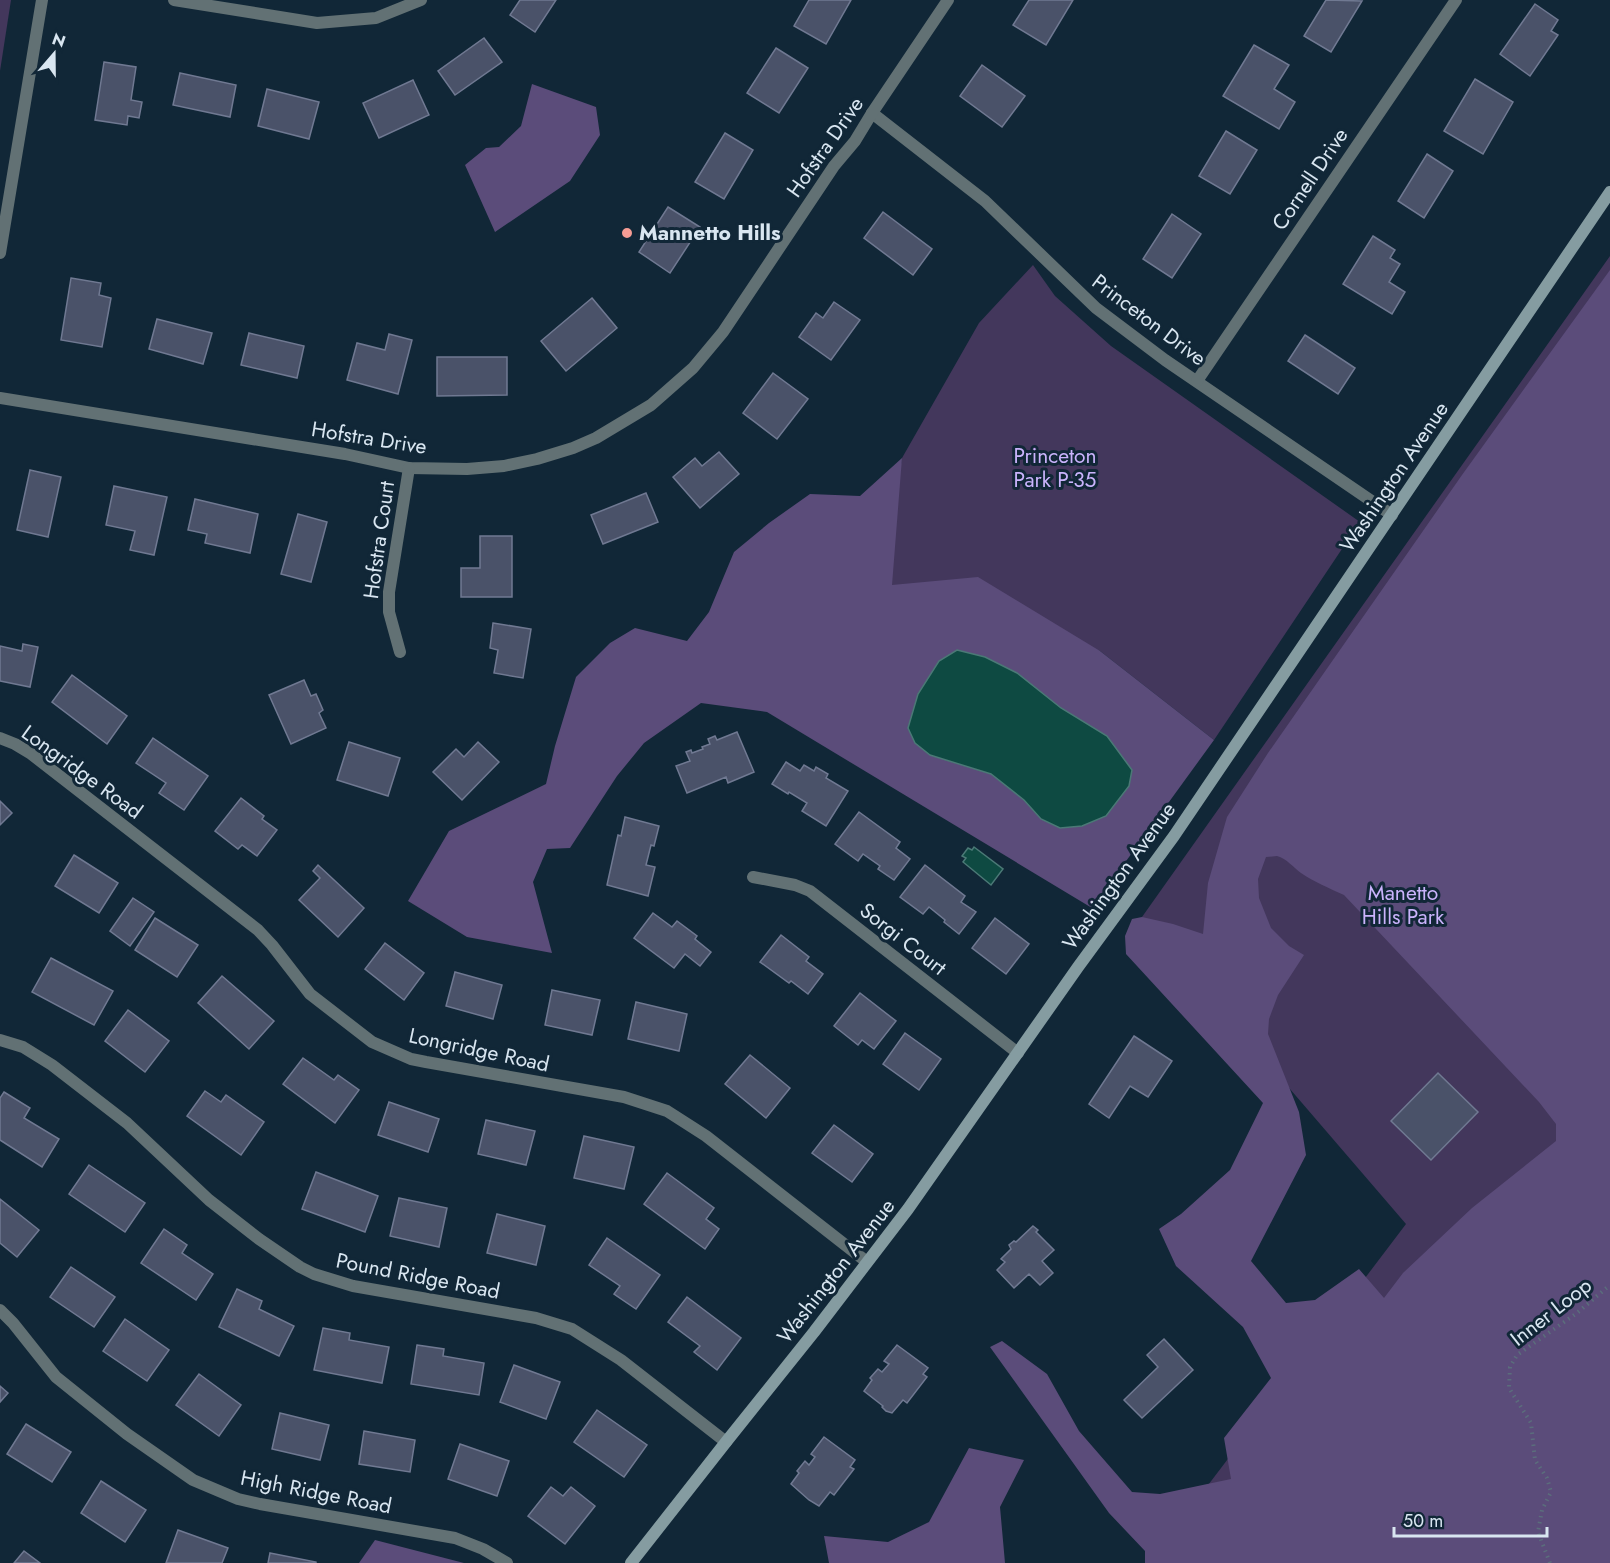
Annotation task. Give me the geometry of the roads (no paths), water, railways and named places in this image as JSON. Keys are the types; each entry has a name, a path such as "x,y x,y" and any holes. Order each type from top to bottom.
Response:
{"main road":[{"name":"Washington Avenue","path":"631,1563 908,1209 1078,967 1174,836 1610,192"}],"street":[{"path":"0,253 42,0"},
{"path":"174,0 317,24 376,18 421,0"},
{"name":"Hofstra Drive","path":"0,398 345,454 409,468 467,469 504,466 573,448 596,438 651,405 693,368 723,332 834,166 855,141 948,0"},
{"name":"Cornell Drive","path":"1197,381 1456,0"},
{"name":"Princeton Drive","path":"872,113 985,201 1096,309 1165,360 1392,515"},
{"name":"Hofstra Court","path":"400,652 389,612 388,592 409,468"},
{"name":"Longridge Road","path":"0,738 30,753 258,930 310,994 372,1042 411,1059 624,1097 667,1111 706,1136 867,1262"},
{"name":"Sorgi Court","path":"753,877 795,885 810,891 1018,1053"},
{"name":"Pound Ridge Road","path":"0,1040 23,1047 52,1065 127,1123 209,1200 300,1267 314,1274 353,1286 536,1318 572,1329 621,1360 726,1442"},
{"name":"High Ridge Road","path":"0,1310 56,1377 127,1434 193,1480 238,1499 260,1504 455,1538 483,1549 507,1563"}],"place":[{"name":"Mannetto Hills","path":"627,233"}],"park label":[{"name":"Princeton Park P-35","path":"1055,468"},
{"name":"Manetto Hills Park","path":"1403,905"}]}
